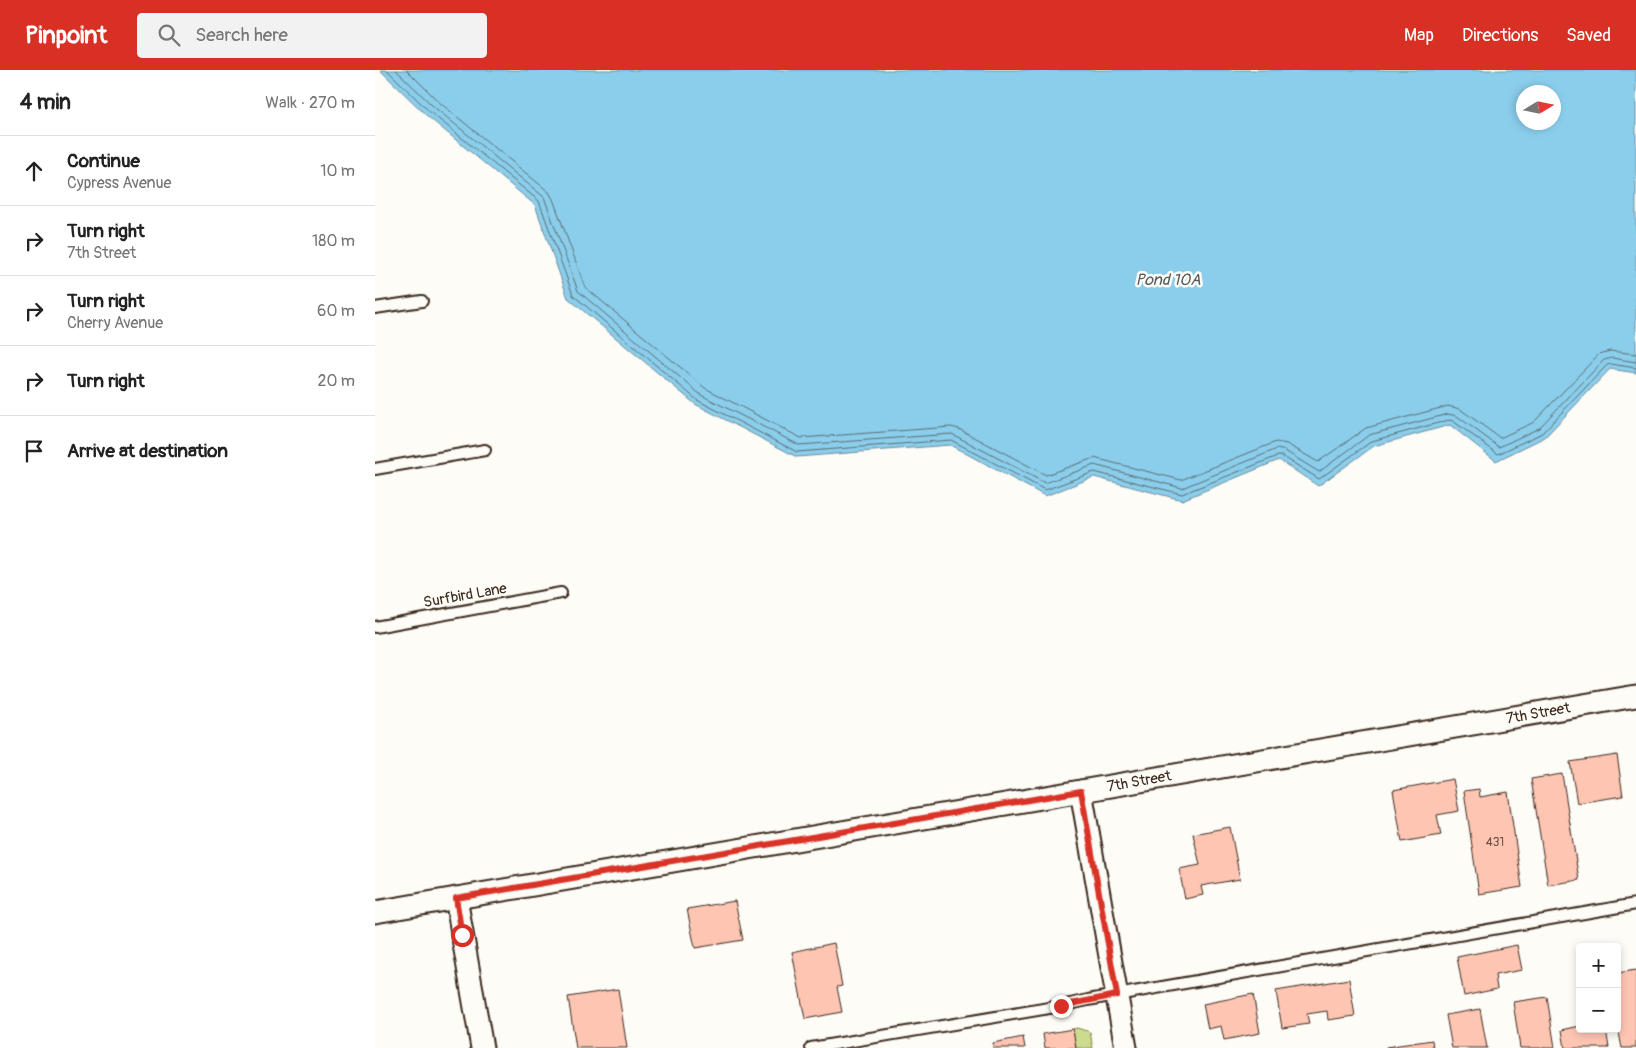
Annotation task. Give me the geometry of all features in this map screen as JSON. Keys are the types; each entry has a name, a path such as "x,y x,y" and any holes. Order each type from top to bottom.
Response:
{"street":[{"name":"7th Street","path":"375,912 1636,696"},
{"path":"1081,791 1126,1048"},
{"path":"456,898 482,1048"}],"lane":[{"path":"375,308 422,300"},
{"path":"375,469 485,450"},
{"name":"Surfbird Lane","path":"375,627 561,593"},
{"path":"811,1048 1636,904"}],"green space":[{"path":"1077,1028 1090,1032 1093,1048 1076,1048 1073,1029"}],"water":[{"name":"Pond 10A","path":"380,70 1636,70 1636,373 1610,369 1545,437 1496,461 1450,425 1374,446 1318,486 1279,460 1182,500 1094,477 1045,496 950,445 797,457 695,404 568,298 535,205 427,116"}],"building":[{"path":"1617,755 1623,796 1577,803 1570,762"},
{"path":"1562,774 1579,880 1548,885 1531,779"},
{"path":"1453,779 1459,811 1437,815 1441,835 1402,842 1393,790"},
{"path":"1479,789 1480,797 1508,792 1522,887 1479,894 1464,791"},
{"path":"1230,827 1240,879 1201,886 1203,895 1185,899 1179,869 1200,865 1193,834"},
{"path":"735,901 743,940 695,948 687,909"},
{"path":"834,943 842,986 837,987 842,1012 805,1019 792,952"},
{"path":"1517,945 1522,970 1495,975 1497,989 1464,996 1457,957"},
{"path":"1636,970 1636,1048 1622,1048 1619,1033 1621,1033 1621,972"},
{"path":"1349,979 1355,1016 1328,1020 1327,1011 1307,1014 1309,1024 1282,1028 1276,991"},
{"path":"618,989 627,1048 576,1048 568,997"},
{"path":"1253,994 1260,1033 1224,1040 1221,1026 1208,1029 1203,1004"},
{"path":"1547,997 1555,1048 1520,1048 1513,1002"},
{"path":"1480,1009 1487,1048 1452,1048 1446,1015"},
{"path":"1576,1027 1576,1033 1607,1033 1609,1048 1565,1048 1562,1030"},
{"path":"1073,1029 1076,1048 1045,1048 1043,1034"},
{"path":"1023,1037 1025,1048 993,1048 993,1043"},
{"path":"1432,1040 1433,1048 1386,1048 1386,1047"}],"route":[{"path":"462,935 456,898 1081,791 1117,995 1061,1006"}]}
